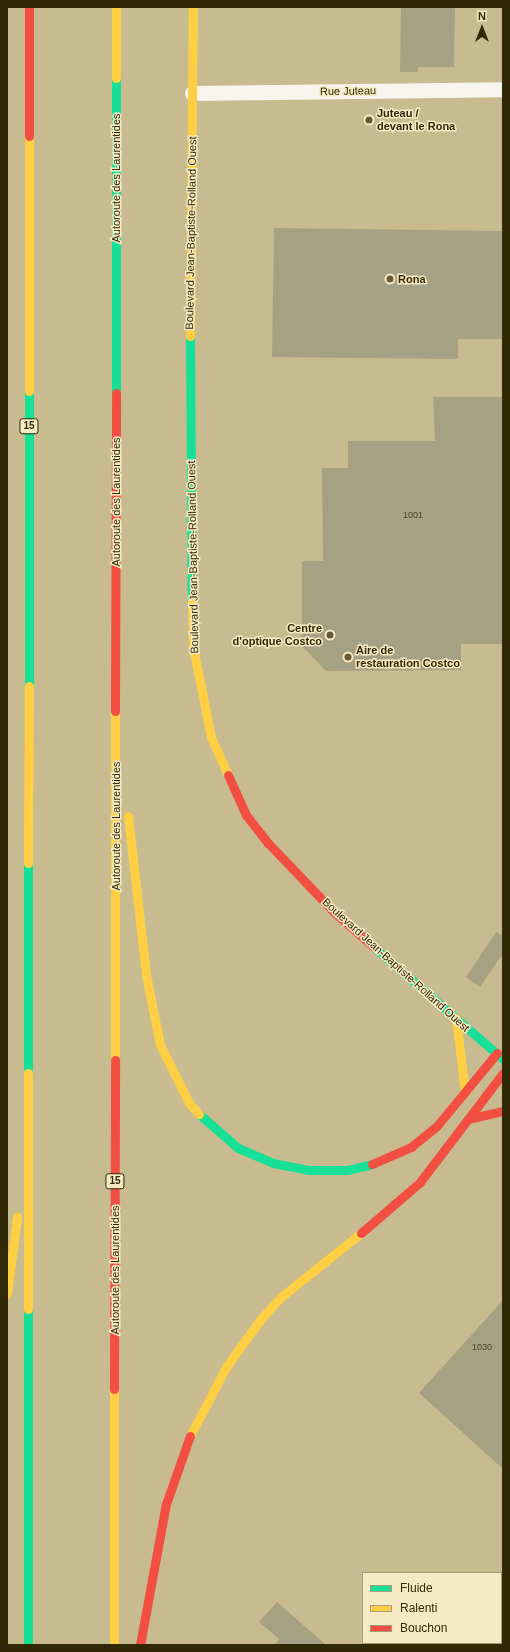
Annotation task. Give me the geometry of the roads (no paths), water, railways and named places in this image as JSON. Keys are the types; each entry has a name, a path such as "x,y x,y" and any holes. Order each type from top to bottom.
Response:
{"main road":[{"name":"15","path":"28,1645 29,7"},
{"name":"Autoroute des Laurentides","path":"114,1645 116,7"},
{"name":"Boulevard Jean-Baptiste-Rolland Ouest","path":"193,7 190,382 193,647 211,737 246,815 268,843 333,912 500,1056"},
{"path":"116,716 126,805 156,1031 180,1090 217,1133 247,1153 287,1167 320,1171 359,1168 392,1157 420,1141 500,1056 503,1044"},
{"path":"456,1018 464,1062 465,1092"},
{"path":"140,1645 166,1504 196,1423 226,1367 271,1307 408,1194 472,1118 503,1073"},
{"path":"472,1118 503,1111"},
{"path":"7,1294 29,1129"}],"street":[{"name":"Rue Juteau","path":"192,93 503,89"}],"place":[{"name":"Juteau / devant le Rona","path":"369,120"},
{"name":"Rona","path":"390,279"},
{"name":"Centre d'optique Costco","path":"330,635"},
{"name":"Aire de restauration Costco","path":"348,657"}]}
